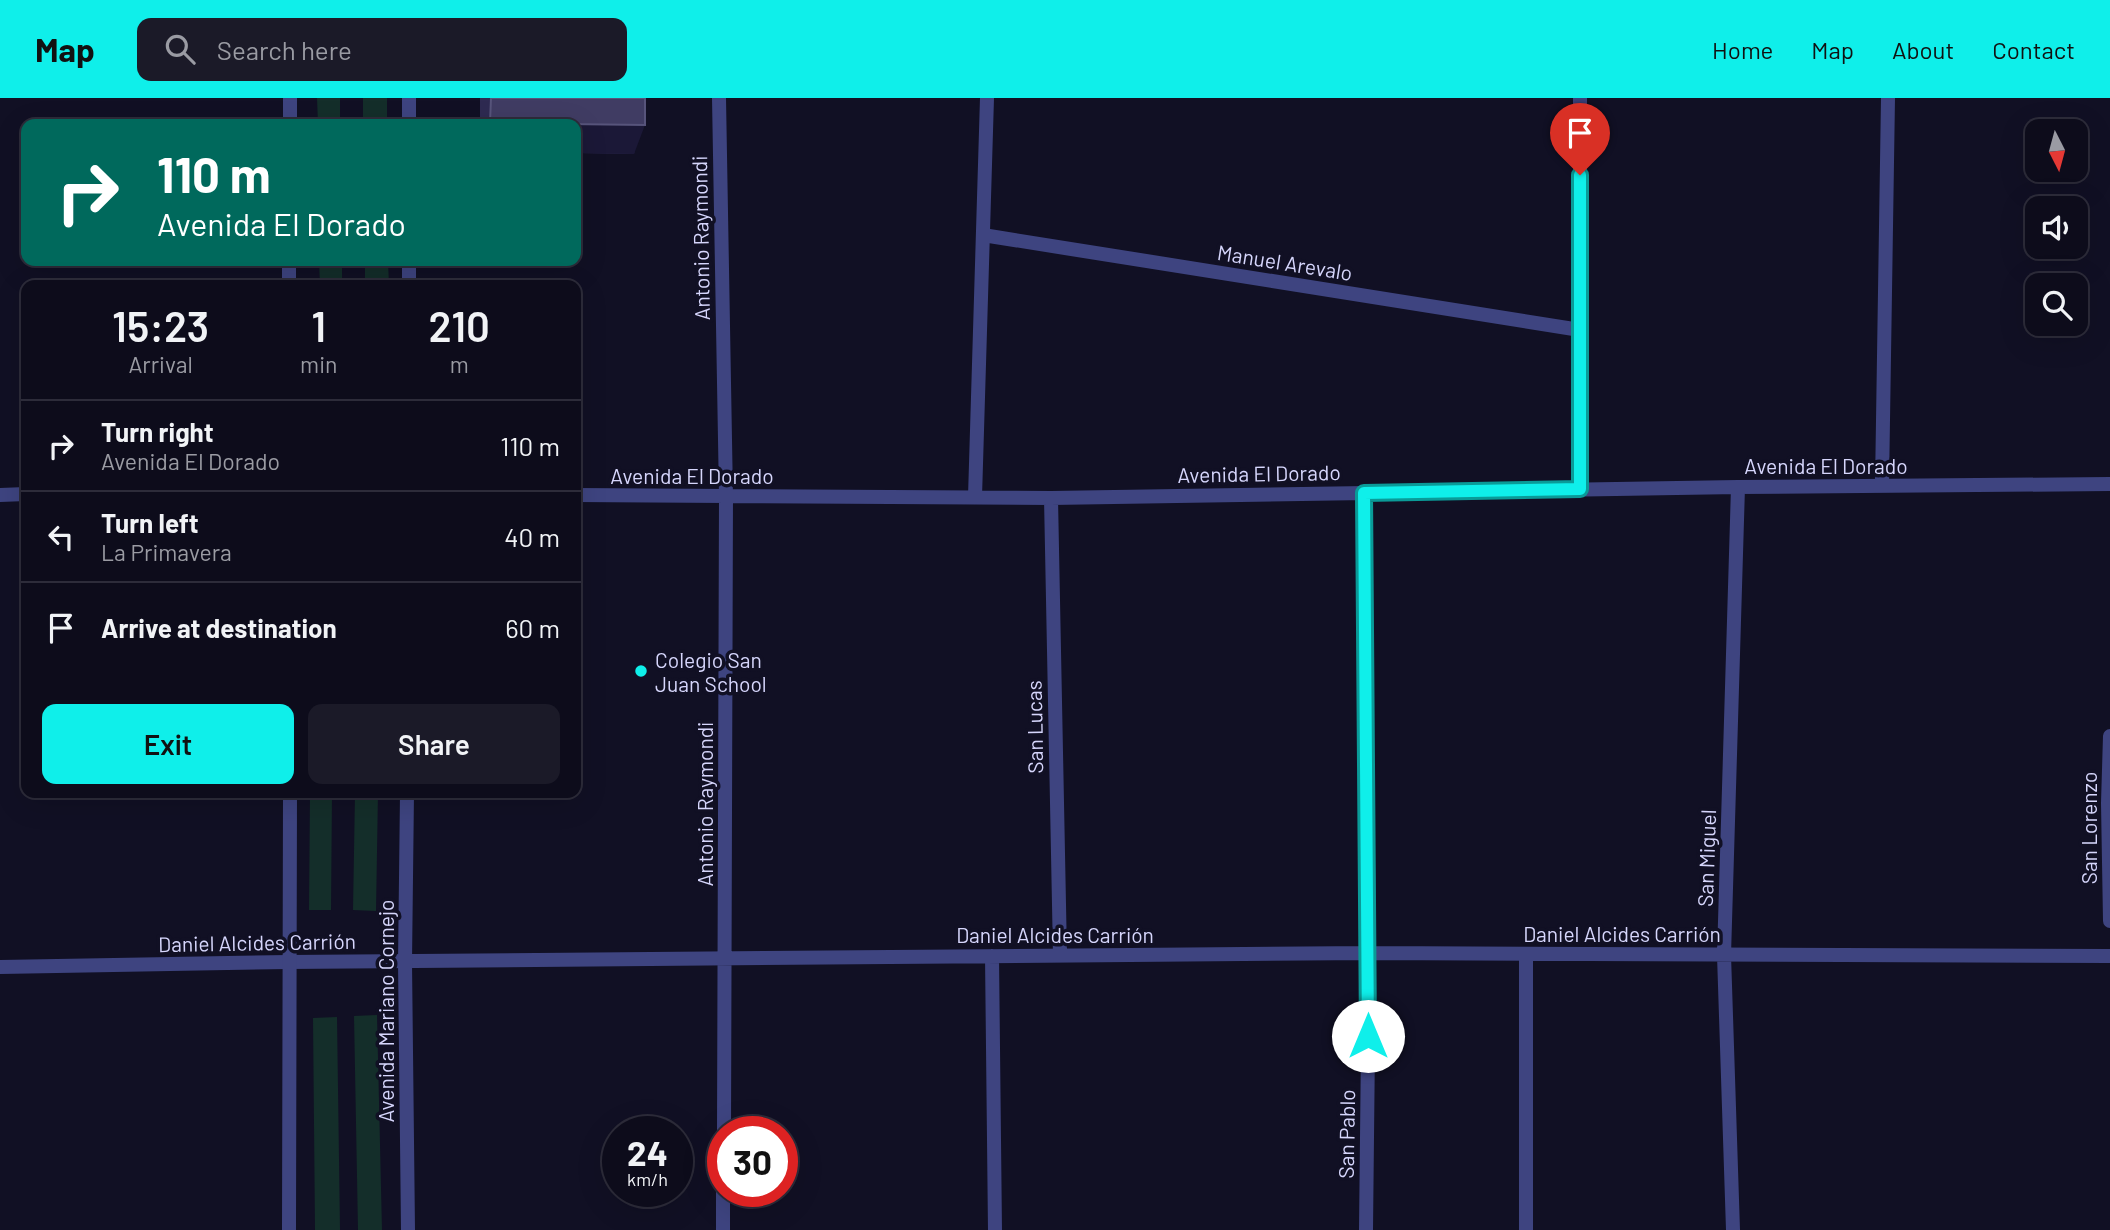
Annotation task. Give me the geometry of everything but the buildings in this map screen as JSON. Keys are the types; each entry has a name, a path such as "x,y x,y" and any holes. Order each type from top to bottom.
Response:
{"street":[{"path":"290,98 290,119"},
{"path":"409,98 409,119"},
{"name":"Antonio Raymondi","path":"719,98 726,496 724,1116"},
{"path":"975,498 987,98"},
{"path":"1580,98 1580,489"},
{"path":"1882,485 1888,98"},
{"name":"Manuel Arevalo","path":"983,235 1580,330"},
{"name":"Avenida El Dorado","path":"581,495 1051,498 1738,486 2110,484"},
{"name":"San Miguel","path":"1733,1230 1724,955 1738,486"},
{"name":"San Pablo","path":"1364,493 1369,953 1366,1230"},
{"path":"0,495 21,495"},
{"name":"San Lucas","path":"1051,498 1060,955"},
{"name":"San Lorenzo","path":"2110,736 2110,921"},
{"path":"289,1230 290,798"},
{"name":"Avenida Mariano Cornejo","path":"407,798 405,962 408,1230"},
{"name":"Daniel Alcides Carrión","path":"0,967 1369,953 2110,956"},
{"path":"1526,954 1526,1230"},
{"path":"992,956 995,1230"},
{"path":"723,1207 723,1230"}],"green space":[{"path":"317,98 340,98 340,119 318,119"},
{"path":"363,98 387,98 387,119 363,119"},
{"path":"319,266 342,266 342,280 320,280"},
{"path":"365,266 388,266 389,280 365,280"},
{"path":"310,798 332,798 331,910 309,910"},
{"path":"355,798 378,798 376,911 353,910"},
{"path":"377,1015 382,1230 358,1230 354,1016"},
{"path":"337,1017 340,1230 315,1230 313,1018"}],"place":[{"name":"Colegio San Juan School","path":"641,671"}],"route":[{"path":"1368,1036 1364,493 1580,489 1580,175"}]}
